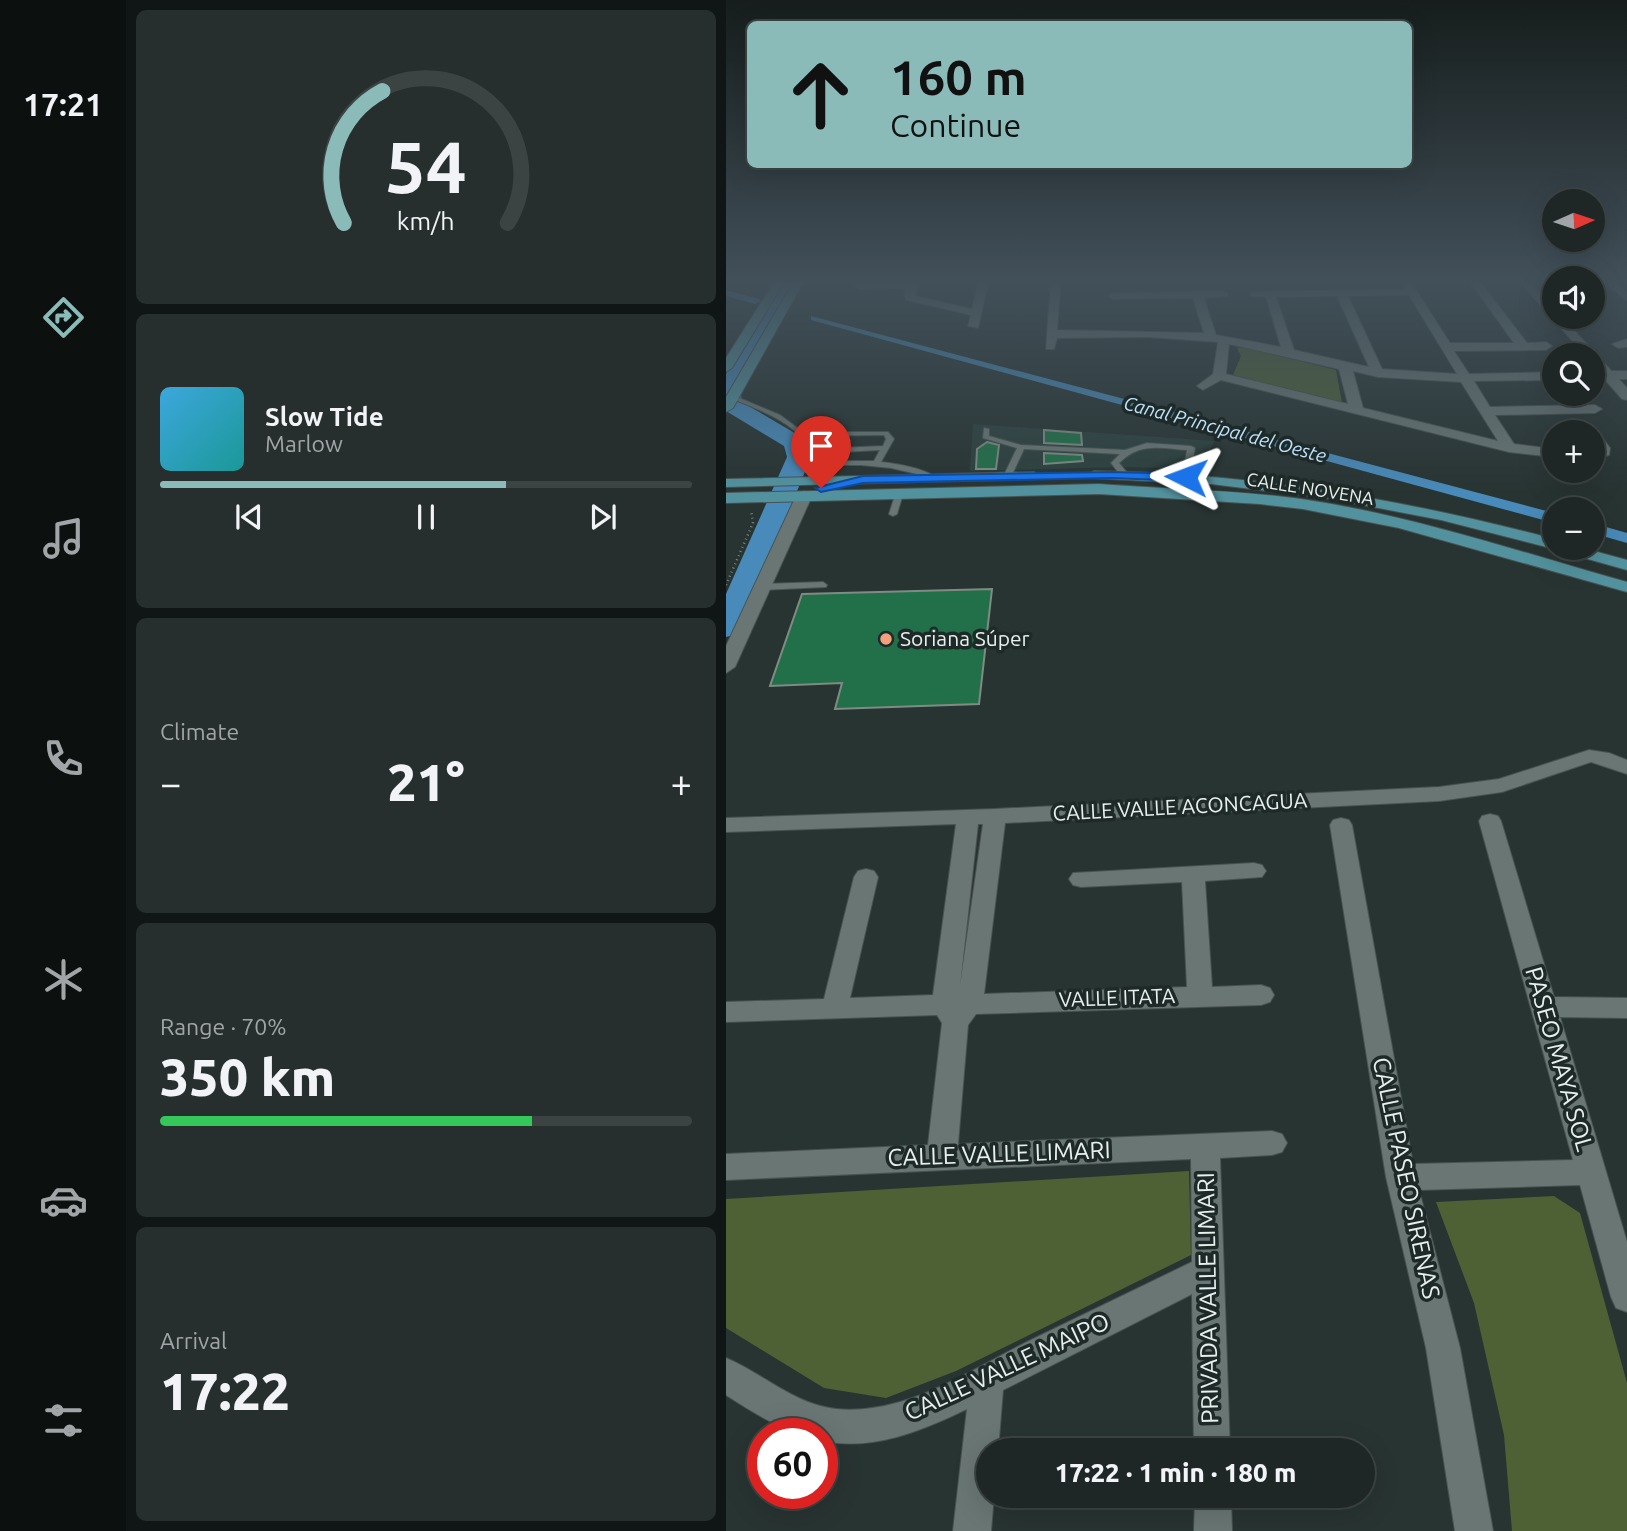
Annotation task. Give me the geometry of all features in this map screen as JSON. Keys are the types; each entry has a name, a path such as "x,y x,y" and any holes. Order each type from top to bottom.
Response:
{"main road":[{"path":"726,368 737,350"},
{"path":"730,400 759,350"},
{"name":"CALLE NOVENA","path":"731,498 821,488 863,479 1125,475 1186,477 1401,524 1627,587"},
{"name":"CALLE NOVENA","path":"726,483 765,482 804,488 899,494 1099,489 1259,491 1349,496 1542,541"},
{"path":"1605,559 1627,565"}],"street":[{"path":"1218,350 1219,376"},
{"path":"1282,350 1378,373 1466,377 1542,376"},
{"path":"1368,350 1378,373"},
{"path":"1449,350 1509,448"},
{"path":"1345,366 1356,408"},
{"path":"1605,372 1627,396"},
{"path":"1608,375 1627,375"},
{"path":"1203,386 1219,376 1509,448 1542,452"},
{"path":"1487,411 1595,409"},
{"path":"1574,410 1582,420"},
{"path":"726,667 804,488"},
{"name":"CALLE VALLE ACONCAGUA","path":"726,825 995,816 1439,794 1502,785 1589,756 1602,757 1627,768"},
{"path":"956,1011 995,816"},
{"path":"942,1156 956,1011 968,817"},
{"name":"PASEO MAYA SOL","path":"1490,821 1627,1297"},
{"name":"CALLE PASEO SIRENAS","path":"1341,825 1401,1177 1444,1348 1474,1531"},
{"path":"1081,879 1254,871"},
{"name":"VALLE ITATA","path":"726,1012 835,1008 956,1011 1200,995 1193,874"},
{"path":"835,1008 866,877"},
{"path":"1200,995 1261,995"},
{"path":"1544,1007 1627,1008"},
{"name":"CALLE VALLE LIMARI","path":"726,1167 1272,1143"},
{"name":"PRIVADA VALLE LIMARI","path":"1205,1145 1212,1438"},
{"path":"1401,1177 1591,1172"},
{"name":"CALLE VALLE MAIPO","path":"726,1376 783,1411 818,1423 852,1427 884,1424 987,1380 1208,1270"},
{"path":"972,1531 987,1380"},
{"path":"1213,1508 1213,1531"}],"lane":[{"path":"730,400 774,414 802,434 816,463"},
{"path":"986,429 985,438 1021,447 1126,452 1147,445 1191,448 1186,477"},
{"path":"802,434 881,433 890,436 877,463"},
{"path":"1007,477 1021,447"},
{"path":"830,463 835,453 840,450 886,448"},
{"path":"1125,475 1115,463 1126,452"},
{"path":"816,463 877,463 921,472 934,478"},
{"path":"804,488 816,463"},
{"path":"893,514 899,494"},
{"path":"760,587 823,586"}],"path":[{"path":"726,585 754,518 750,508 731,498"}],"shaded area":[{"path":"973,424 1214,441 1202,469 1126,467 970,471"}],"green space":[{"path":"1238,350 1257,350 1336,370 1342,403 1233,375 1241,356"},
{"path":"1189,1171 1191,1255 956,1371 886,1398 824,1388 726,1328 726,1199"},
{"path":"1554,1196 1580,1213 1627,1383 1627,1531 1512,1531 1504,1435 1474,1303 1436,1202"}],"building":[{"path":"1044,430 1081,433 1082,445 1044,443"},
{"path":"987,442 999,445 996,469 976,469 977,449"},
{"path":"1044,453 1082,455 1083,461 1044,464"},
{"name":"Soriana Súper","path":"992,589 979,704 835,709 842,683 770,686 802,594"}],"waterway":[{"path":"726,628 799,457 795,443 732,405 729,387 751,350"},
{"name":"Canal Principal del Oeste","path":"935,350 1542,515"},
{"name":"Canal Principal del Oeste","path":"1605,532 1627,538"}],"place":[{"name":"Soriana Súper","path":"886,639"}],"route":[{"path":"821,488 863,479 1111,475 1186,477"}]}
